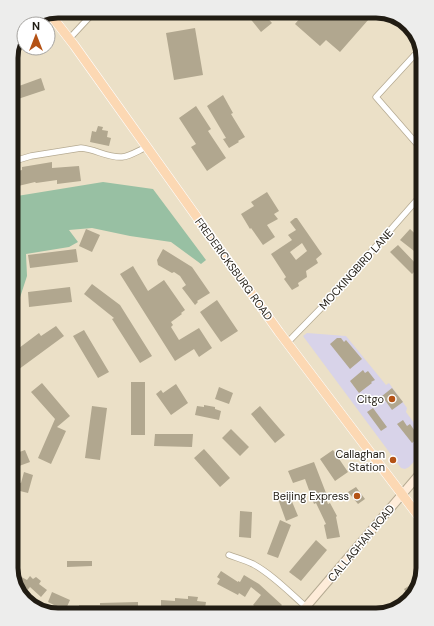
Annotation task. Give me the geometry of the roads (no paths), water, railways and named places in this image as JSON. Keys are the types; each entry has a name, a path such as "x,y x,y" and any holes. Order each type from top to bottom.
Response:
{"main road":[{"name":"FREDERICKSBURG ROAD","path":"54,19 70,39 287,343 416,513"},
{"name":"CALLAGHAN ROAD","path":"306,607 416,478"}],"street":[{"path":"70,39 89,18"},
{"path":"416,53 376,97 416,142"},
{"path":"18,160 30,156 81,148 87,148 110,155 127,156 147,147"},
{"name":"MOCKINGBIRD LANE","path":"287,343 326,303 416,201"},
{"path":"229,555 245,560 261,569 275,579 306,607"}],"place":[{"name":"Citgo","path":"392,399"},
{"name":"Callaghan Station","path":"393,460"},
{"name":"Beijing Express","path":"357,496"}]}
